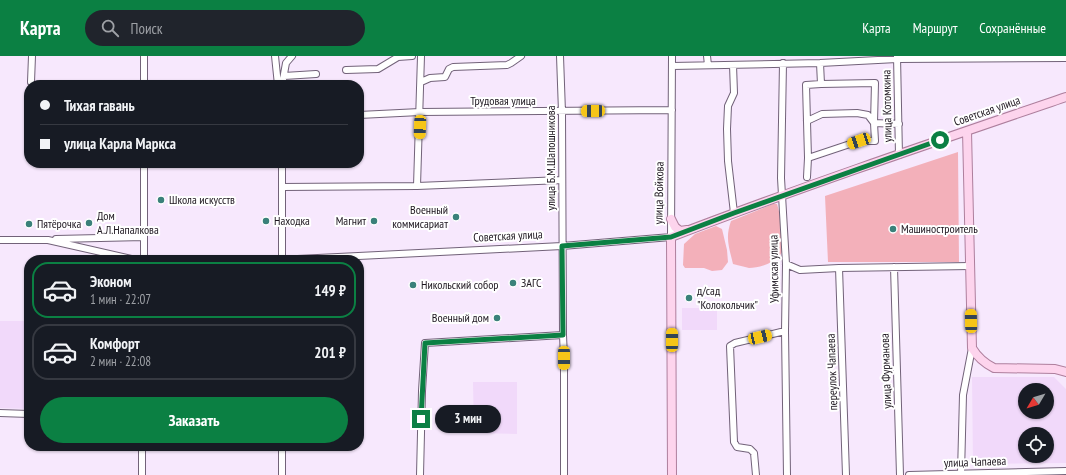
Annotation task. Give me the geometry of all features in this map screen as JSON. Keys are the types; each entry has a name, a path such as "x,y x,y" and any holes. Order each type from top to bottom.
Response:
{"main road":[{"name":"Советская улица","path":"671,237 899,154 1066,97"},
{"path":"967,130 972,348 978,358 985,364 994,368 1055,370 1066,372"},
{"path":"671,219 675,227 680,230 690,230"},
{"path":"671,256 678,238 690,230"},
{"name":"улица Войкова","path":"671,237 672,475"}],"street":[{"path":"31,80 32,56"},
{"path":"144,56 144,80"},
{"path":"275,56 274,59 277,80"},
{"path":"283,80 286,63 292,56"},
{"path":"346,70 378,69 398,57 412,56"},
{"path":"417,186 421,56"},
{"path":"421,82 430,78 445,77 449,69 453,67 507,65 521,56"},
{"name":"улица Б.М.Шапошникова","path":"560,56 562,112 564,475"},
{"name":"улица Войкова","path":"671,237 672,56"},
{"path":"707,56 708,65"},
{"path":"672,66 820,63 850,58 897,57 1066,58"},
{"name":"улица Котомкина","path":"897,57 899,154"},
{"name":"Уфимская улица","path":"783,63 781,197 786,264 785,331 787,475"},
{"path":"820,63 821,84"},
{"path":"733,65 734,93 728,106 727,130 728,161 734,213"},
{"path":"284,76 316,74"},
{"path":"807,177 808,158 806,85 875,83 875,141 859,141 808,158"},
{"name":"Трудовая улица","path":"364,115 420,112 672,110"},
{"path":"807,121 822,114 857,113 868,115 874,122 899,124"},
{"path":"144,168 144,255"},
{"path":"282,168 282,255"},
{"path":"282,186 417,186 562,180"},
{"path":"0,240 144,237"},
{"name":"Советская улица","path":"364,256 562,246 671,237"},
{"path":"48,240 114,255"},
{"path":"786,264 800,270 971,266"},
{"name":"улица Фурманова","path":"894,267 900,475"},
{"name":"переулок Чапаева","path":"839,268 846,475"},
{"path":"756,475 754,453 750,449 737,447 734,442 730,346 735,343 785,331"},
{"path":"420,475 425,343 563,335"},
{"path":"961,473 963,394 972,348"},
{"path":"0,413 24,414"},
{"path":"142,451 142,475"},
{"path":"282,451 282,475"},
{"name":"улица Чапаева","path":"909,475 1066,471"}],"shaded area":[{"name":"Машиностроитель","path":"958,152 959,262 828,262 825,196"},
{"path":"773,204 777,204 781,219 784,243 782,252 775,260 759,267 749,268 733,264 728,238 731,221"},
{"path":"716,226 722,229 728,262 722,270 712,271 704,268 685,268 683,265 684,244 695,234"},
{"path":"682,308 717,308 717,330 682,330"},
{"path":"0,321 24,321 24,409 0,408"},
{"path":"972,377 1054,377 1066,389 1066,463 973,464"},
{"path":"473,382 517,382 517,434 474,433"}],"place":[{"name":"Школа искусств","path":"161,200"},
{"name":"Военный коммисариат","path":"456,217"},
{"name":"Находка","path":"266,221"},
{"name":"Магнит","path":"374,221"},
{"name":"Дом А.Л.Напалкова","path":"89,223"},
{"name":"Пятёрочка","path":"29,224"},
{"name":"Машиностроитель","path":"893,229"},
{"name":"ЗАГС","path":"513,283"},
{"name":"Никольский собор","path":"413,285"},
{"name":"д/сад \"Колокольчик\"","path":"689,298"},
{"name":"Военный дом","path":"497,318"}],"route":[{"path":"421,419 425,343 563,335 562,246 671,237 734,213 940,140"}]}
